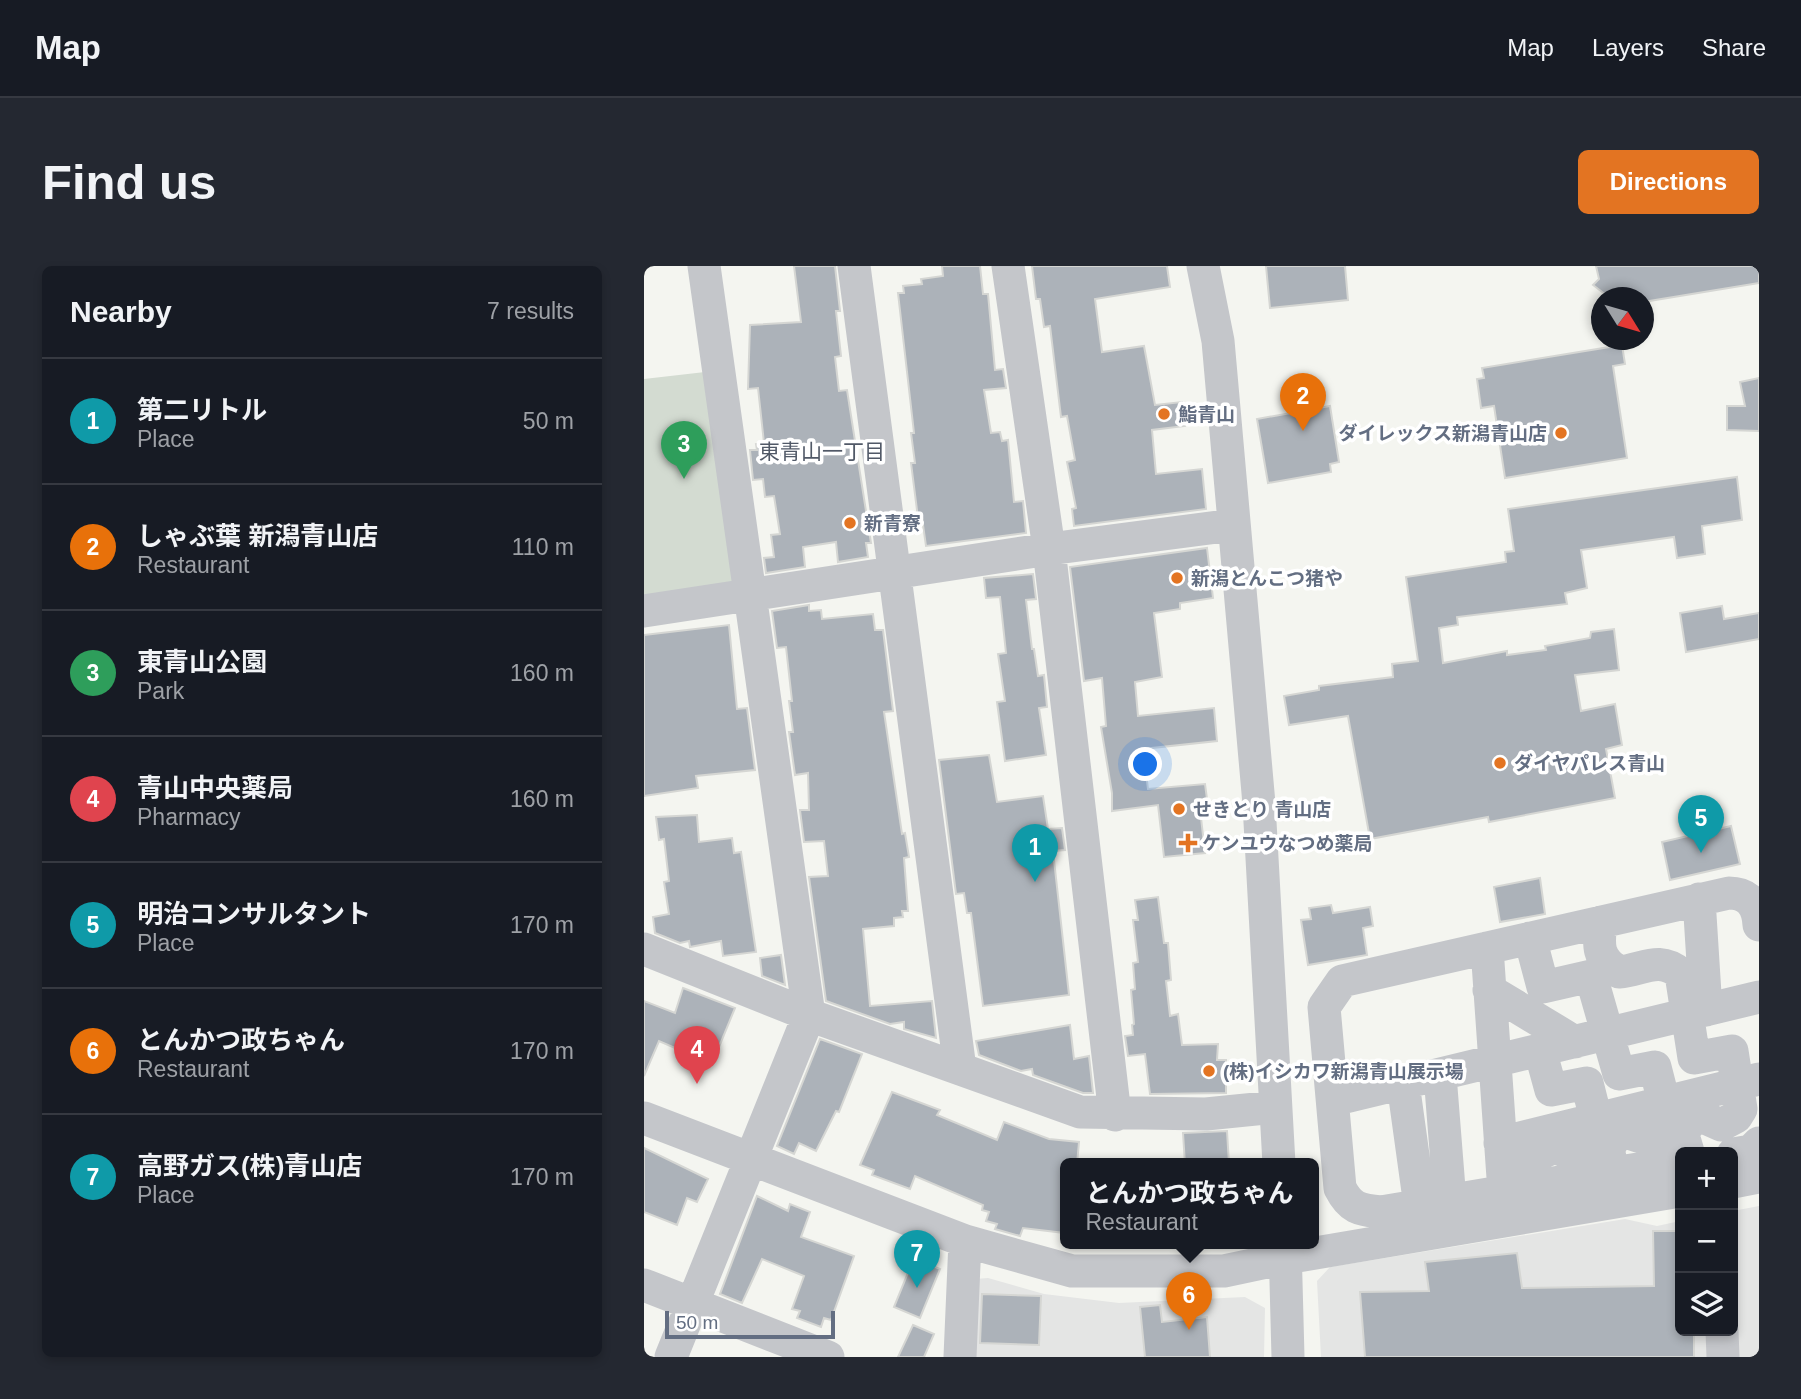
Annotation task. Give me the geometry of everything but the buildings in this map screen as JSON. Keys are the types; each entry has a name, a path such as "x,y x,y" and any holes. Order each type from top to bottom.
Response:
{"street":[{"path":"671,1357 810,1015 704,266"},
{"path":"854,266 960,1069"},
{"path":"1008,266 1049,549 1115,1115"},
{"path":"1203,266 1217,341 1259,804 1279,1158"},
{"path":"644,611 751,597 1049,549 1233,525"},
{"path":"1687,1147 1683,1135 1689,1121 1703,1117 1721,1125 1735,1117 1741,1109 1749,1081 1732,1051 1694,1058 1696,1013 1717,953 1729,892"},
{"path":"1675,1164 1381,1212 1358,1210 1346,1202 1340,1188 1324,1007 1342,981 1729,892 1741,893 1752,902 1759,925"},
{"path":"1601,922 1598,947 1601,957 1609,966 1619,972 1653,963 1665,964 1681,974 1696,1013"},
{"path":"1530,938 1543,987 1591,976 1619,1074 1655,1067 1669,1122 1667,1130 1650,1140 1626,1132 1615,1136 1608,1150 1614,1173"},
{"path":"644,944 644,950 810,1015 1080,1112 1115,1115 1206,1114 1275,1107"},
{"path":"1487,948 1500,1143 1519,1189"},
{"path":"1489,990 1575,1042"},
{"path":"1333,1100 1759,997"},
{"path":"1519,1189 1539,1154 1555,1147 1575,1155 1590,1150 1595,1142 1596,1119 1587,1083 1551,1090 1540,1050"},
{"path":"1435,1203 1440,1074"},
{"path":"1500,1143 1749,1081"},
{"path":"1403,1083 1435,1203"},
{"path":"644,1118 965,1241 1072,1272 1224,1271 1286,1251 1288,1357"},
{"path":"1738,1153 1751,1151 1759,1143"},
{"path":"1738,1181 1759,1177"},
{"path":"1319,1246 1675,1192"},
{"path":"960,1357 965,1241"},
{"path":"644,1285 828,1357"},
{"path":"1722,1336 1723,1357"}],"shaded area":[{"path":"705,372 736,578 728,592 644,606 644,379"},
{"path":"1759,1206 1759,1357 1321,1357 1317,1281 1330,1267 1625,1219 1657,1226 1675,1222 1675,1336 1738,1336 1738,1210"},
{"path":"988,1278 1044,1294 1119,1303 1245,1297 1265,1308 1264,1357 965,1357 975,1279"}],"place":[{"name":"鮨青山","path":"1164,414"},
{"name":"しゃぶ葉 新潟青山店","path":"1303,431"},
{"name":"ダイレックス新潟青山店","path":"1561,433"},
{"name":"東青山公園","path":"684,479"},
{"name":"新青寮","path":"850,523"},
{"name":"新潟とんこつ猪や","path":"1177,578"},
{"name":"ダイヤパレス青山","path":"1500,763"},
{"name":"せきとり 青山店","path":"1179,809"},
{"name":"ケンユウなつめ薬局","path":"1188,843"},
{"name":"明治コンサルタント","path":"1701,853"},
{"name":"第二リトル","path":"1035,882"},
{"name":"(株)イシカワ新潟青山展示場","path":"1209,1071"},
{"name":"青山中央薬局","path":"697,1084"},
{"name":"高野ガス(株)青山店","path":"917,1288"},
{"name":"とんかつ政ちゃん","path":"1189,1330"}],"district":[{"name":"東青山一丁目","path":"822,452"}]}
